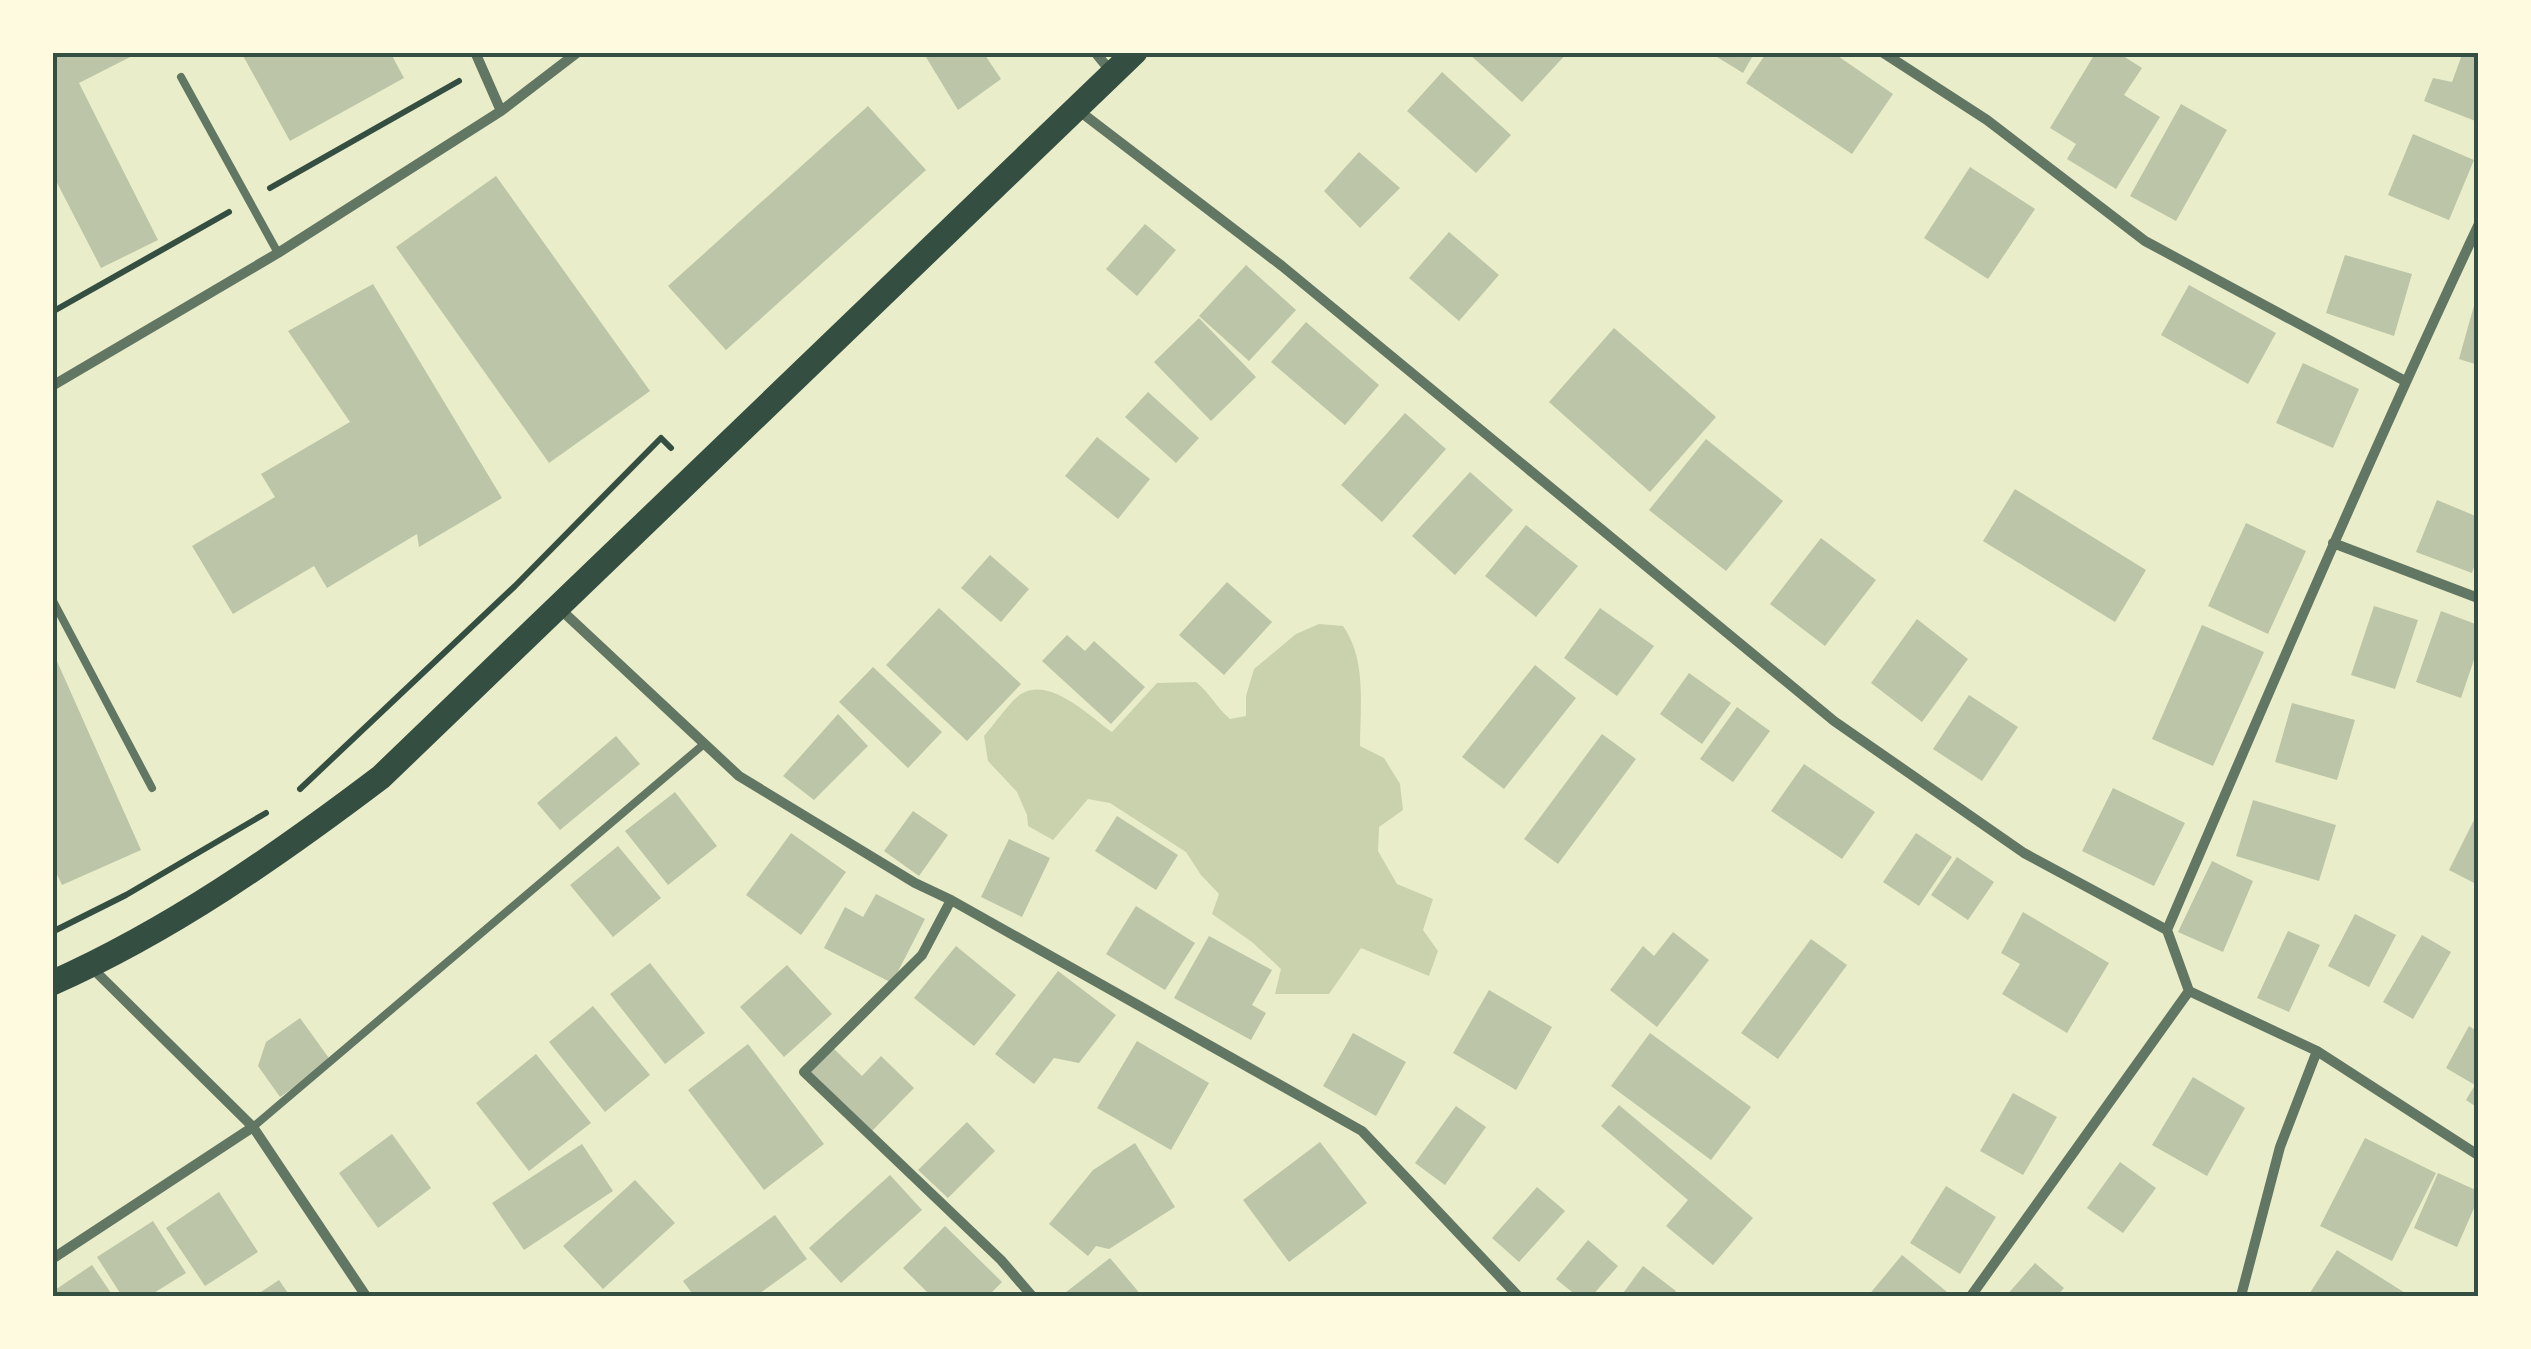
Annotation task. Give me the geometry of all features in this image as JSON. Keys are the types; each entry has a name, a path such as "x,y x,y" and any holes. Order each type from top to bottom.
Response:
{"main road":[{"path":"52,983 180,916 305,835 382,777 1136,52"}],"street":[{"path":"475,52 501,111"},
{"path":"52,386 278,253 501,111 578,52"},
{"path":"1095,52 1113,74"},
{"path":"1882,52 1986,120 2145,242 2405,381"},
{"path":"1077,109 1282,266 1834,721 2024,853 2167,930 2189,991 2317,1051 2478,1154"},
{"path":"2167,930 2333,543 2478,226"},
{"path":"2333,543 2478,598"},
{"path":"559,607 739,776 915,883 1362,1131 1518,1296"},
{"path":"951,900 922,955 804,1072 1001,1260 1032,1296"},
{"path":"90,966 253,1127 366,1296"},
{"path":"1971,1296 2189,991"},
{"path":"2241,1296 2280,1147 2317,1051"},
{"path":"52,1259 253,1127"}],"lane":[{"path":"181,77 278,253"},
{"path":"52,599 152,788"},
{"path":"253,1127 704,744"}],"path":[{"path":"289,799 515,586 661,438 697,474"},
{"path":"52,932 126,895 273,808"}],"green space":[{"path":"1319,624 1343,626 1351,639 1359,668 1360,746 1384,758 1400,784 1403,810 1379,827 1378,851 1397,884 1433,899 1423,930 1438,951 1429,976 1361,948 1329,994 1275,994 1281,969 1252,942 1212,914 1219,894 1186,852 1110,803 1088,799 1053,840 1028,826 1017,792 988,761 984,736 1017,697 1032,690 1044,690 1069,700 1112,732 1157,683 1196,682 1230,719 1246,716 1246,696 1254,669 1296,634"}],"building":[{"path":"52,52 140,52 79,83 158,240 101,268 52,173"},
{"path":"241,52 390,52 404,78 290,141"},
{"path":"923,52 983,52 1001,79 958,110"},
{"path":"1467,52 1568,52 1522,102"},
{"path":"1709,52 1755,52 1743,73"},
{"path":"1767,52 1832,52 1893,94 1852,154 1746,83"},
{"path":"2096,52 2117,52 2142,68 2124,95 2160,117 2116,189 2067,159 2076,144 2050,128"},
{"path":"2463,52 2478,52 2478,122 2424,101 2433,78 2452,82"},
{"path":"1442,72 1511,135 1476,173 1407,111"},
{"path":"2181,104 2227,130 2176,221 2130,196"},
{"path":"868,106 926,170 726,350 668,286"},
{"path":"2413,134 2474,160 2449,220 2388,195"},
{"path":"1359,152 1400,188 1360,228 1324,191"},
{"path":"1970,167 2035,209 1988,279 1924,238"},
{"path":"496,176 650,391 549,463 396,247"},
{"path":"1145,224 1176,250 1137,296 1106,269"},
{"path":"1449,232 1499,275 1459,321 1409,278"},
{"path":"2345,255 2412,274 2394,336 2326,313"},
{"path":"1246,265 1296,310 1249,361 1199,316"},
{"path":"373,284 502,498 419,547 417,534 327,588 314,566 233,614 192,546 275,497 261,474 350,422 288,331"},
{"path":"2189,285 2276,333 2248,384 2161,335"},
{"path":"2475,302 2478,303 2478,365 2459,359"},
{"path":"1199,318 1256,377 1211,421 1154,362"},
{"path":"1306,322 1379,385 1345,425 1271,362"},
{"path":"1614,328 1716,417 1650,492 1549,402"},
{"path":"2303,363 2359,389 2333,448 2276,423"},
{"path":"1148,392 1199,438 1176,463 1125,417"},
{"path":"1405,413 1446,449 1382,522 1341,485"},
{"path":"1097,437 1150,479 1118,519 1065,476"},
{"path":"1706,439 1783,501 1726,571 1649,510"},
{"path":"1470,472 1513,510 1455,575 1412,536"},
{"path":"2015,489 2146,570 2115,622 1983,541"},
{"path":"2437,500 2478,517 2478,555 2472,573 2416,552"},
{"path":"2246,523 2306,551 2268,634 2208,606"},
{"path":"1526,525 1578,566 1536,617 1485,576"},
{"path":"1821,538 1876,580 1825,646 1770,604"},
{"path":"990,555 1029,589 1001,622 961,588"},
{"path":"1227,582 1272,622 1224,675 1179,635"},
{"path":"2374,606 2418,620 2395,689 2351,675"},
{"path":"939,608 1021,684 967,741 886,665"},
{"path":"1600,608 1654,646 1617,696 1564,658"},
{"path":"2441,611 2478,625 2478,648 2461,698 2416,682"},
{"path":"1917,619 1968,659 1922,722 1871,683"},
{"path":"2202,625 2264,652 2213,766 2152,739"},
{"path":"1067,635 1085,651 1094,641 1145,687 1111,724 1042,661"},
{"path":"52,650 141,850 62,885 52,864"},
{"path":"1535,665 1576,698 1504,789 1462,757"},
{"path":"873,667 942,732 908,768 839,702"},
{"path":"1689,673 1731,703 1702,744 1660,714"},
{"path":"1969,695 2018,727 1982,781 1933,749"},
{"path":"2292,703 2355,720 2337,780 2275,762"},
{"path":"1737,707 1770,731 1733,782 1700,759"},
{"path":"838,714 868,746 814,800 783,776"},
{"path":"1602,734 1636,759 1558,864 1524,839"},
{"path":"616,736 640,764 560,830 537,803"},
{"path":"1804,764 1875,812 1842,859 1771,811"},
{"path":"2113,788 2185,823 2154,886 2082,851"},
{"path":"675,792 717,846 668,885 625,831"},
{"path":"2253,800 2336,825 2319,881 2236,856"},
{"path":"913,811 948,835 919,876 884,851"},
{"path":"2478,812 2478,885 2449,870"},
{"path":"1117,816 1178,855 1156,890 1095,851"},
{"path":"791,833 846,872 801,935 746,895"},
{"path":"1916,833 1952,857 1919,906 1883,882"},
{"path":"1009,839 1050,858 1022,917 981,897"},
{"path":"618,846 661,898 613,937 570,885"},
{"path":"1957,857 1994,882 1968,920 1931,895"},
{"path":"2212,861 2253,881 2223,952 2178,932"},
{"path":"876,894 925,919 892,983 824,948 845,907 863,917"},
{"path":"1136,906 1195,943 1165,990 1106,954"},
{"path":"2023,912 2109,963 2067,1033 2002,994 2020,964 2001,953"},
{"path":"2355,914 2396,935 2369,987 2328,966"},
{"path":"2288,931 2320,945 2289,1012 2257,998"},
{"path":"1673,932 1709,960 1657,1027 1610,990 1643,946 1654,956"},
{"path":"2422,935 2451,952 2413,1019 2383,1002"},
{"path":"1209,936 1272,970 1252,1005 1266,1013 1251,1040 1174,998"},
{"path":"1811,939 1847,965 1778,1059 1741,1033"},
{"path":"956,946 1016,995 974,1046 914,998"},
{"path":"650,963 705,1033 665,1064 610,994"},
{"path":"787,965 832,1014 784,1057 740,1007"},
{"path":"1058,971 1116,1015 1079,1063 1054,1058 1034,1084 995,1054"},
{"path":"1489,990 1552,1027 1516,1090 1453,1053"},
{"path":"593,1006 650,1075 605,1112 549,1042"},
{"path":"300,1018 331,1061 280,1097 258,1066 266,1042"},
{"path":"2469,1026 2478,1032 2478,1108 2466,1100 2475,1085 2446,1068"},
{"path":"1353,1033 1406,1062 1376,1116 1323,1086"},
{"path":"1650,1033 1751,1107 1711,1160 1611,1086"},
{"path":"1137,1041 1209,1083 1171,1150 1097,1108"},
{"path":"748,1044 824,1144 764,1190 688,1090"},
{"path":"832,1047 862,1076 881,1056 914,1088 872,1131 809,1071"},
{"path":"536,1054 591,1123 529,1171 476,1103"},
{"path":"2193,1077 2245,1108 2207,1176 2152,1145"},
{"path":"2013,1093 2057,1117 2023,1175 1980,1151"},
{"path":"1619,1105 1753,1218 1713,1265 1666,1226 1688,1200 1601,1126"},
{"path":"1456,1106 1486,1127 1445,1185 1415,1163"},
{"path":"967,1122 995,1151 948,1198 918,1170"},
{"path":"392,1134 431,1188 378,1228 339,1173"},
{"path":"2365,1138 2436,1173 2392,1261 2320,1226"},
{"path":"1320,1142 1367,1203 1289,1262 1243,1200"},
{"path":"1135,1143 1175,1207 1109,1249 1096,1246 1088,1256 1049,1224 1093,1170"},
{"path":"582,1144 613,1191 524,1250 492,1203"},
{"path":"2120,1162 2156,1188 2123,1233 2087,1208"},
{"path":"2438,1173 2478,1191 2457,1247 2414,1228"},
{"path":"890,1175 922,1210 841,1283 809,1248"},
{"path":"635,1180 675,1223 603,1289 563,1246"},
{"path":"1946,1186 1996,1217 1960,1274 1910,1243"},
{"path":"1537,1187 1565,1211 1519,1262 1492,1238"},
{"path":"219,1192 258,1252 205,1286 166,1228"},
{"path":"775,1215 807,1259 756,1296 694,1296 683,1281"},
{"path":"153,1221 186,1273 149,1296 122,1296 97,1257"},
{"path":"945,1226 1002,1282 988,1296 931,1296 903,1268"},
{"path":"1588,1240 1618,1266 1592,1296 1577,1296 1556,1279"},
{"path":"2337,1250 2410,1296 2308,1296"},
{"path":"1902,1255 1952,1296 1868,1296"},
{"path":"1110,1258 1142,1296 1061,1296"},
{"path":"2035,1263 2064,1288 2057,1296 2006,1296"},
{"path":"92,1265 113,1296 52,1296 52,1292"},
{"path":"1643,1266 1676,1291 1672,1296 1621,1296"},
{"path":"279,1280 290,1296 255,1296"}]}
